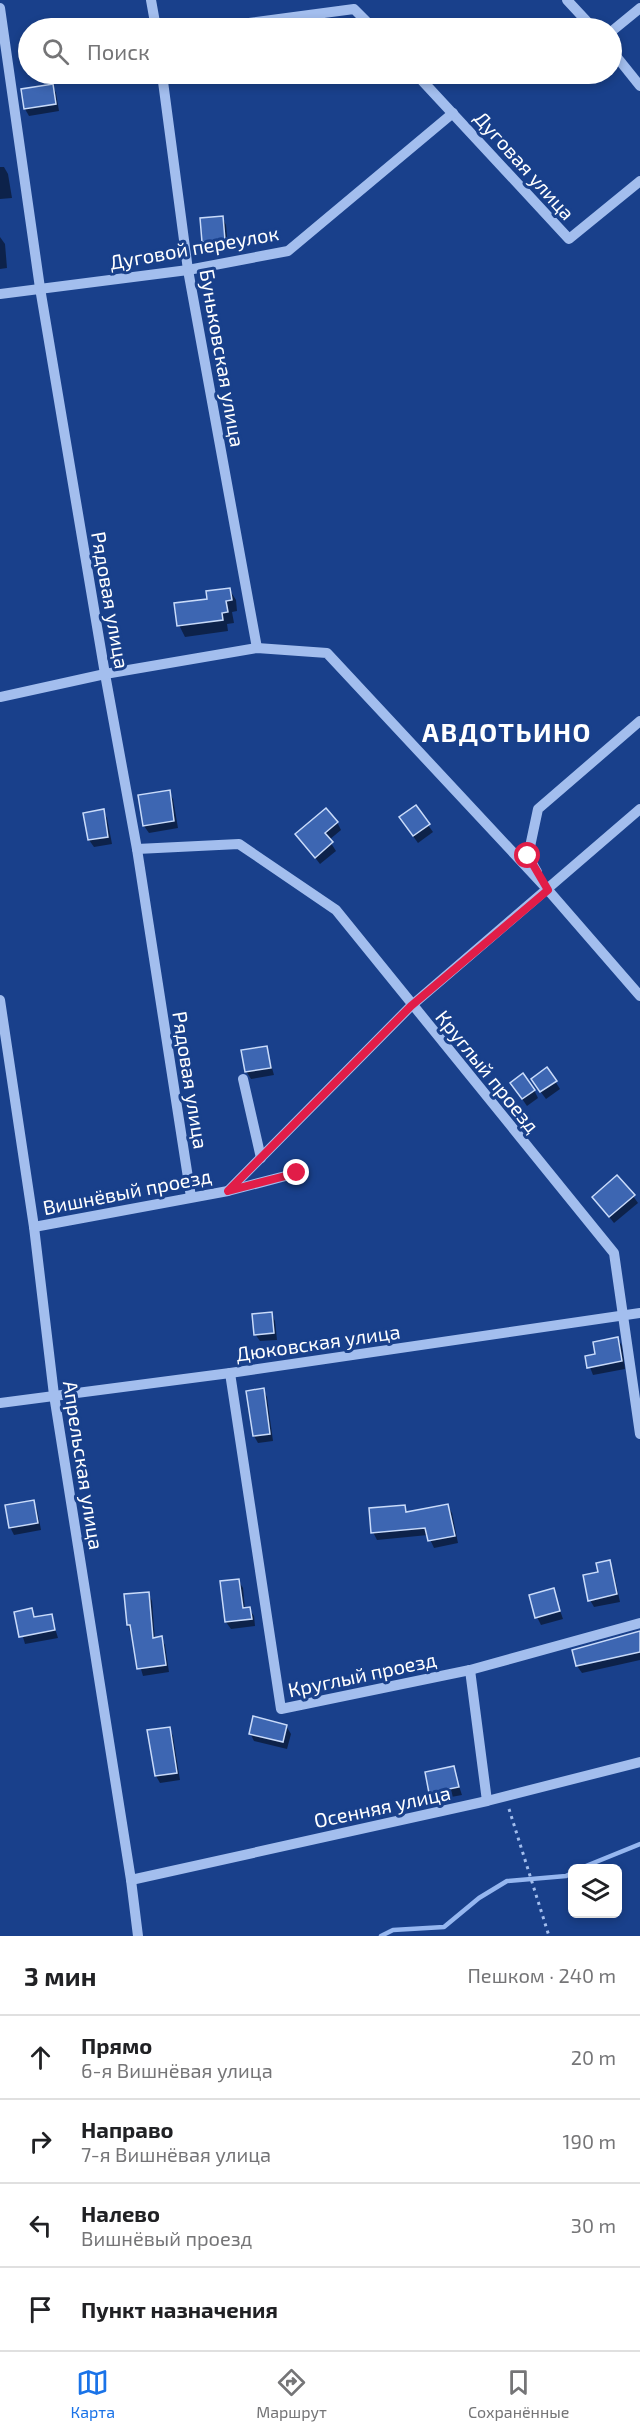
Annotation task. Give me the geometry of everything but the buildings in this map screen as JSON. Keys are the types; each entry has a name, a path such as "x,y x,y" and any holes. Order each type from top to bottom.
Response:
{"street":[{"path":"152,0 155,18"},
{"path":"567,0 584,18"},
{"name":"Рядовая улица","path":"0,8 40,288 105,675 137,849 191,1197"},
{"path":"622,23 640,8"},
{"path":"286,18 354,9 363,18"},
{"path":"622,64 640,86"},
{"name":"Буньковская улица","path":"163,84 188,270 257,648"},
{"name":"Дуговая улица","path":"425,84 569,239 640,181"},
{"name":"Дуговой переулок","path":"0,294 188,270 288,251 453,113"},
{"path":"0,697 105,675 257,648 327,652 548,890 640,996"},
{"path":"548,890 528,856 538,809 640,721"},
{"path":"228,1191 411,1006 640,809"},
{"name":"Круглый проезд","path":"137,849 239,844 336,910 411,1006 614,1253 640,1434"},
{"name":"Апрельская улица","path":"0,999 34,1227 54,1395 138,1936"},
{"path":"243,1079 261,1158"},
{"name":"Вишнёвый проезд","path":"34,1227 228,1191 297,1173"},
{"name":"Дюковская улица","path":"0,1403 230,1373 640,1313"},
{"name":"Круглый проезд","path":"230,1373 280,1709 470,1670 640,1623"},
{"path":"470,1670 487,1801"},
{"name":"Осенняя улица","path":"131,1880 505,1797 640,1761"}],"path":[{"path":"505,1797 549,1936"}],"waterway":[{"path":"591,1864 640,1844"},
{"path":"381,1936 393,1930 444,1927 479,1898 507,1881 568,1875"}],"district":[{"name":"АВДОТЬИНО","path":"507,731"}],"route":[{"path":"297,1173 228,1191 411,1006 548,890 528,856"}]}
